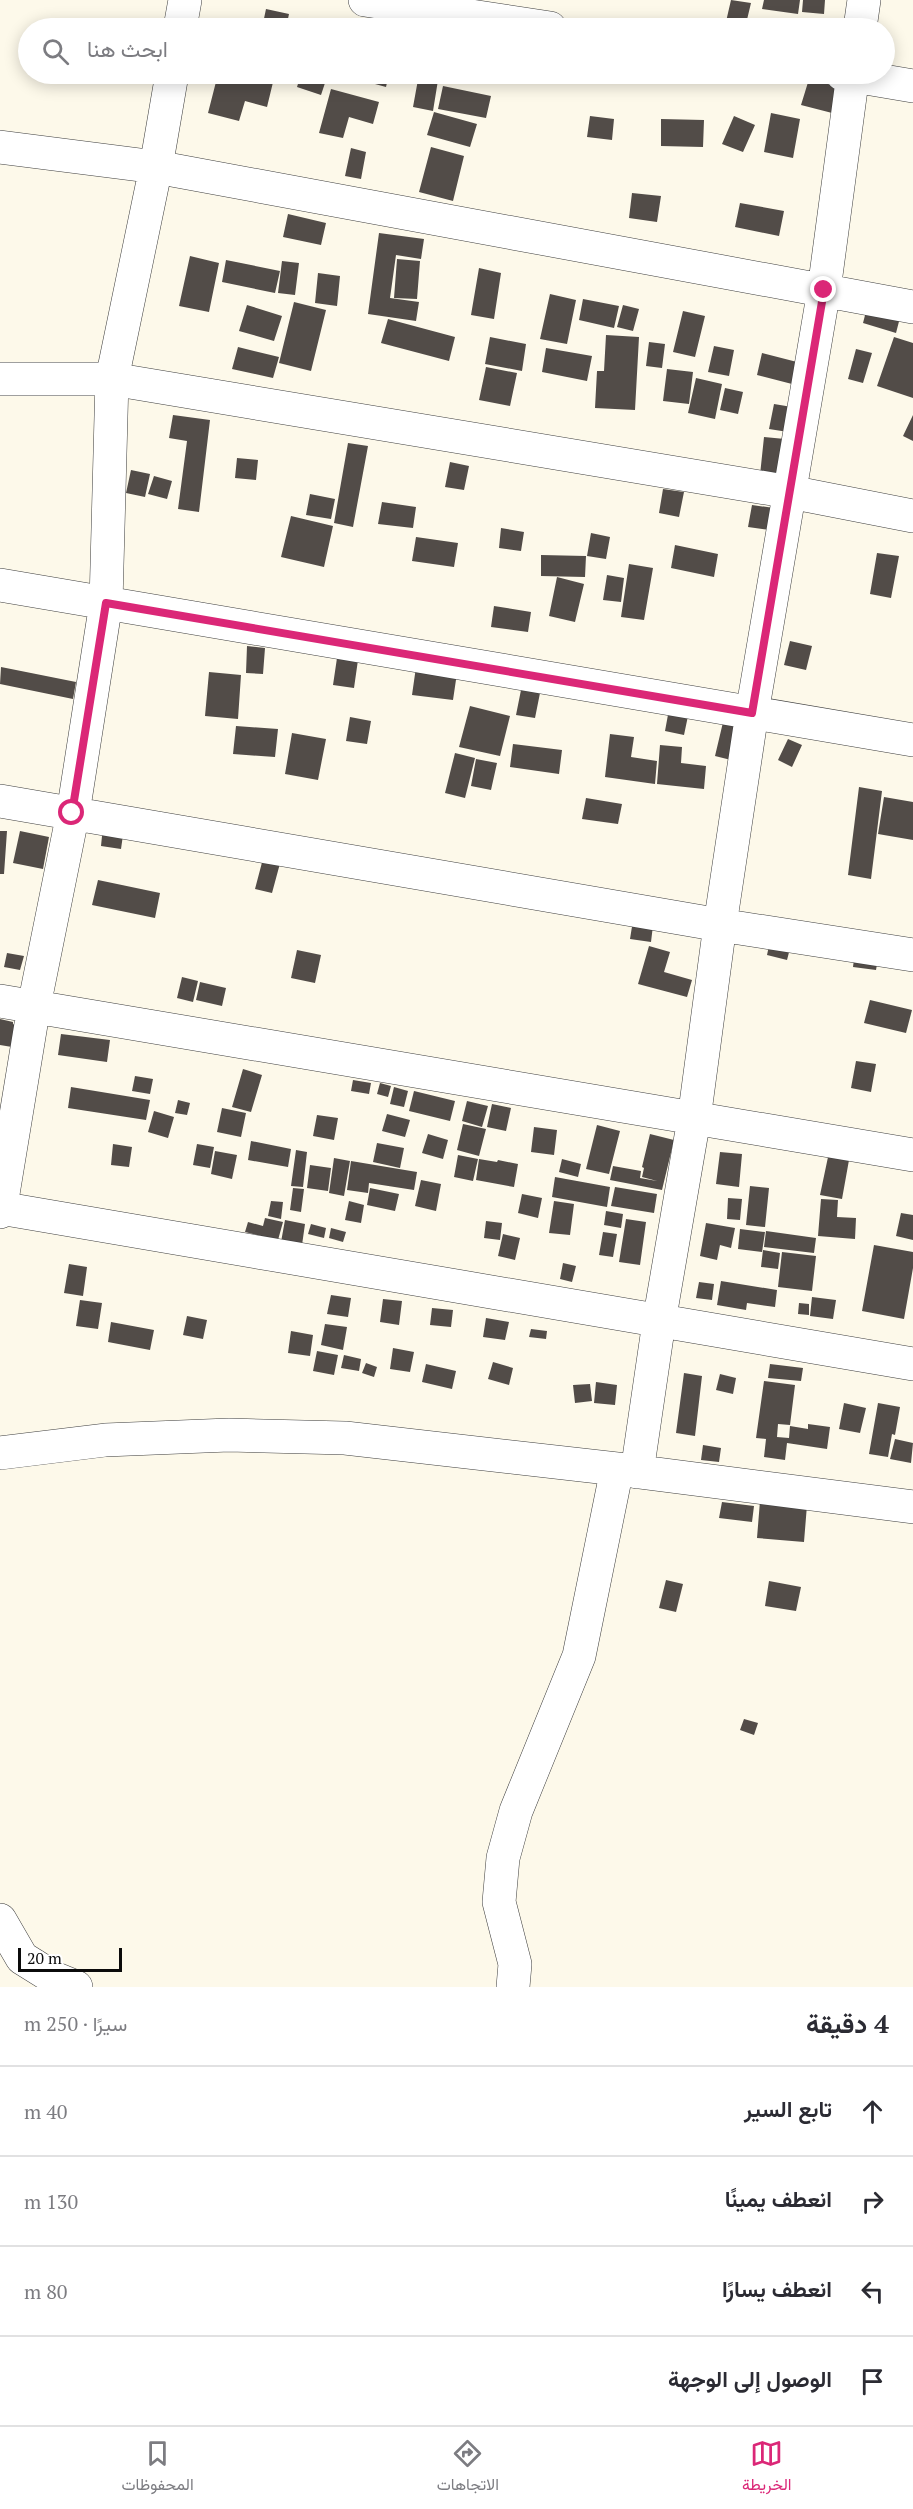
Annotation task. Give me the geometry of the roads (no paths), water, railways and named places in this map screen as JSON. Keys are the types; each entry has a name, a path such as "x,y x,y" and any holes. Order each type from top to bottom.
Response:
{"street":[{"path":"182,18 185,0"},
{"path":"365,0 484,18"},
{"path":"861,18 864,0"},
{"path":"895,83 913,86"},
{"path":"170,84 156,167 112,379 106,603 72,813 34,1006 0,1209 913,1364"},
{"path":"513,1987 515,1964 499,1902 503,1858 516,1811 579,1656 627,1470 659,1322 694,1119 752,713 824,290 849,84"},
{"path":"0,147 156,167 913,307"},
{"path":"0,379 112,379 790,492 913,516"},
{"path":"0,585 913,740"},
{"path":"0,801 720,925 913,955"},
{"path":"0,1001 913,1155"},
{"path":"0,1453 105,1440 240,1435 345,1438 627,1470 913,1507"},
{"path":"0,1920 22,1958 54,1978 76,1987"}]}
